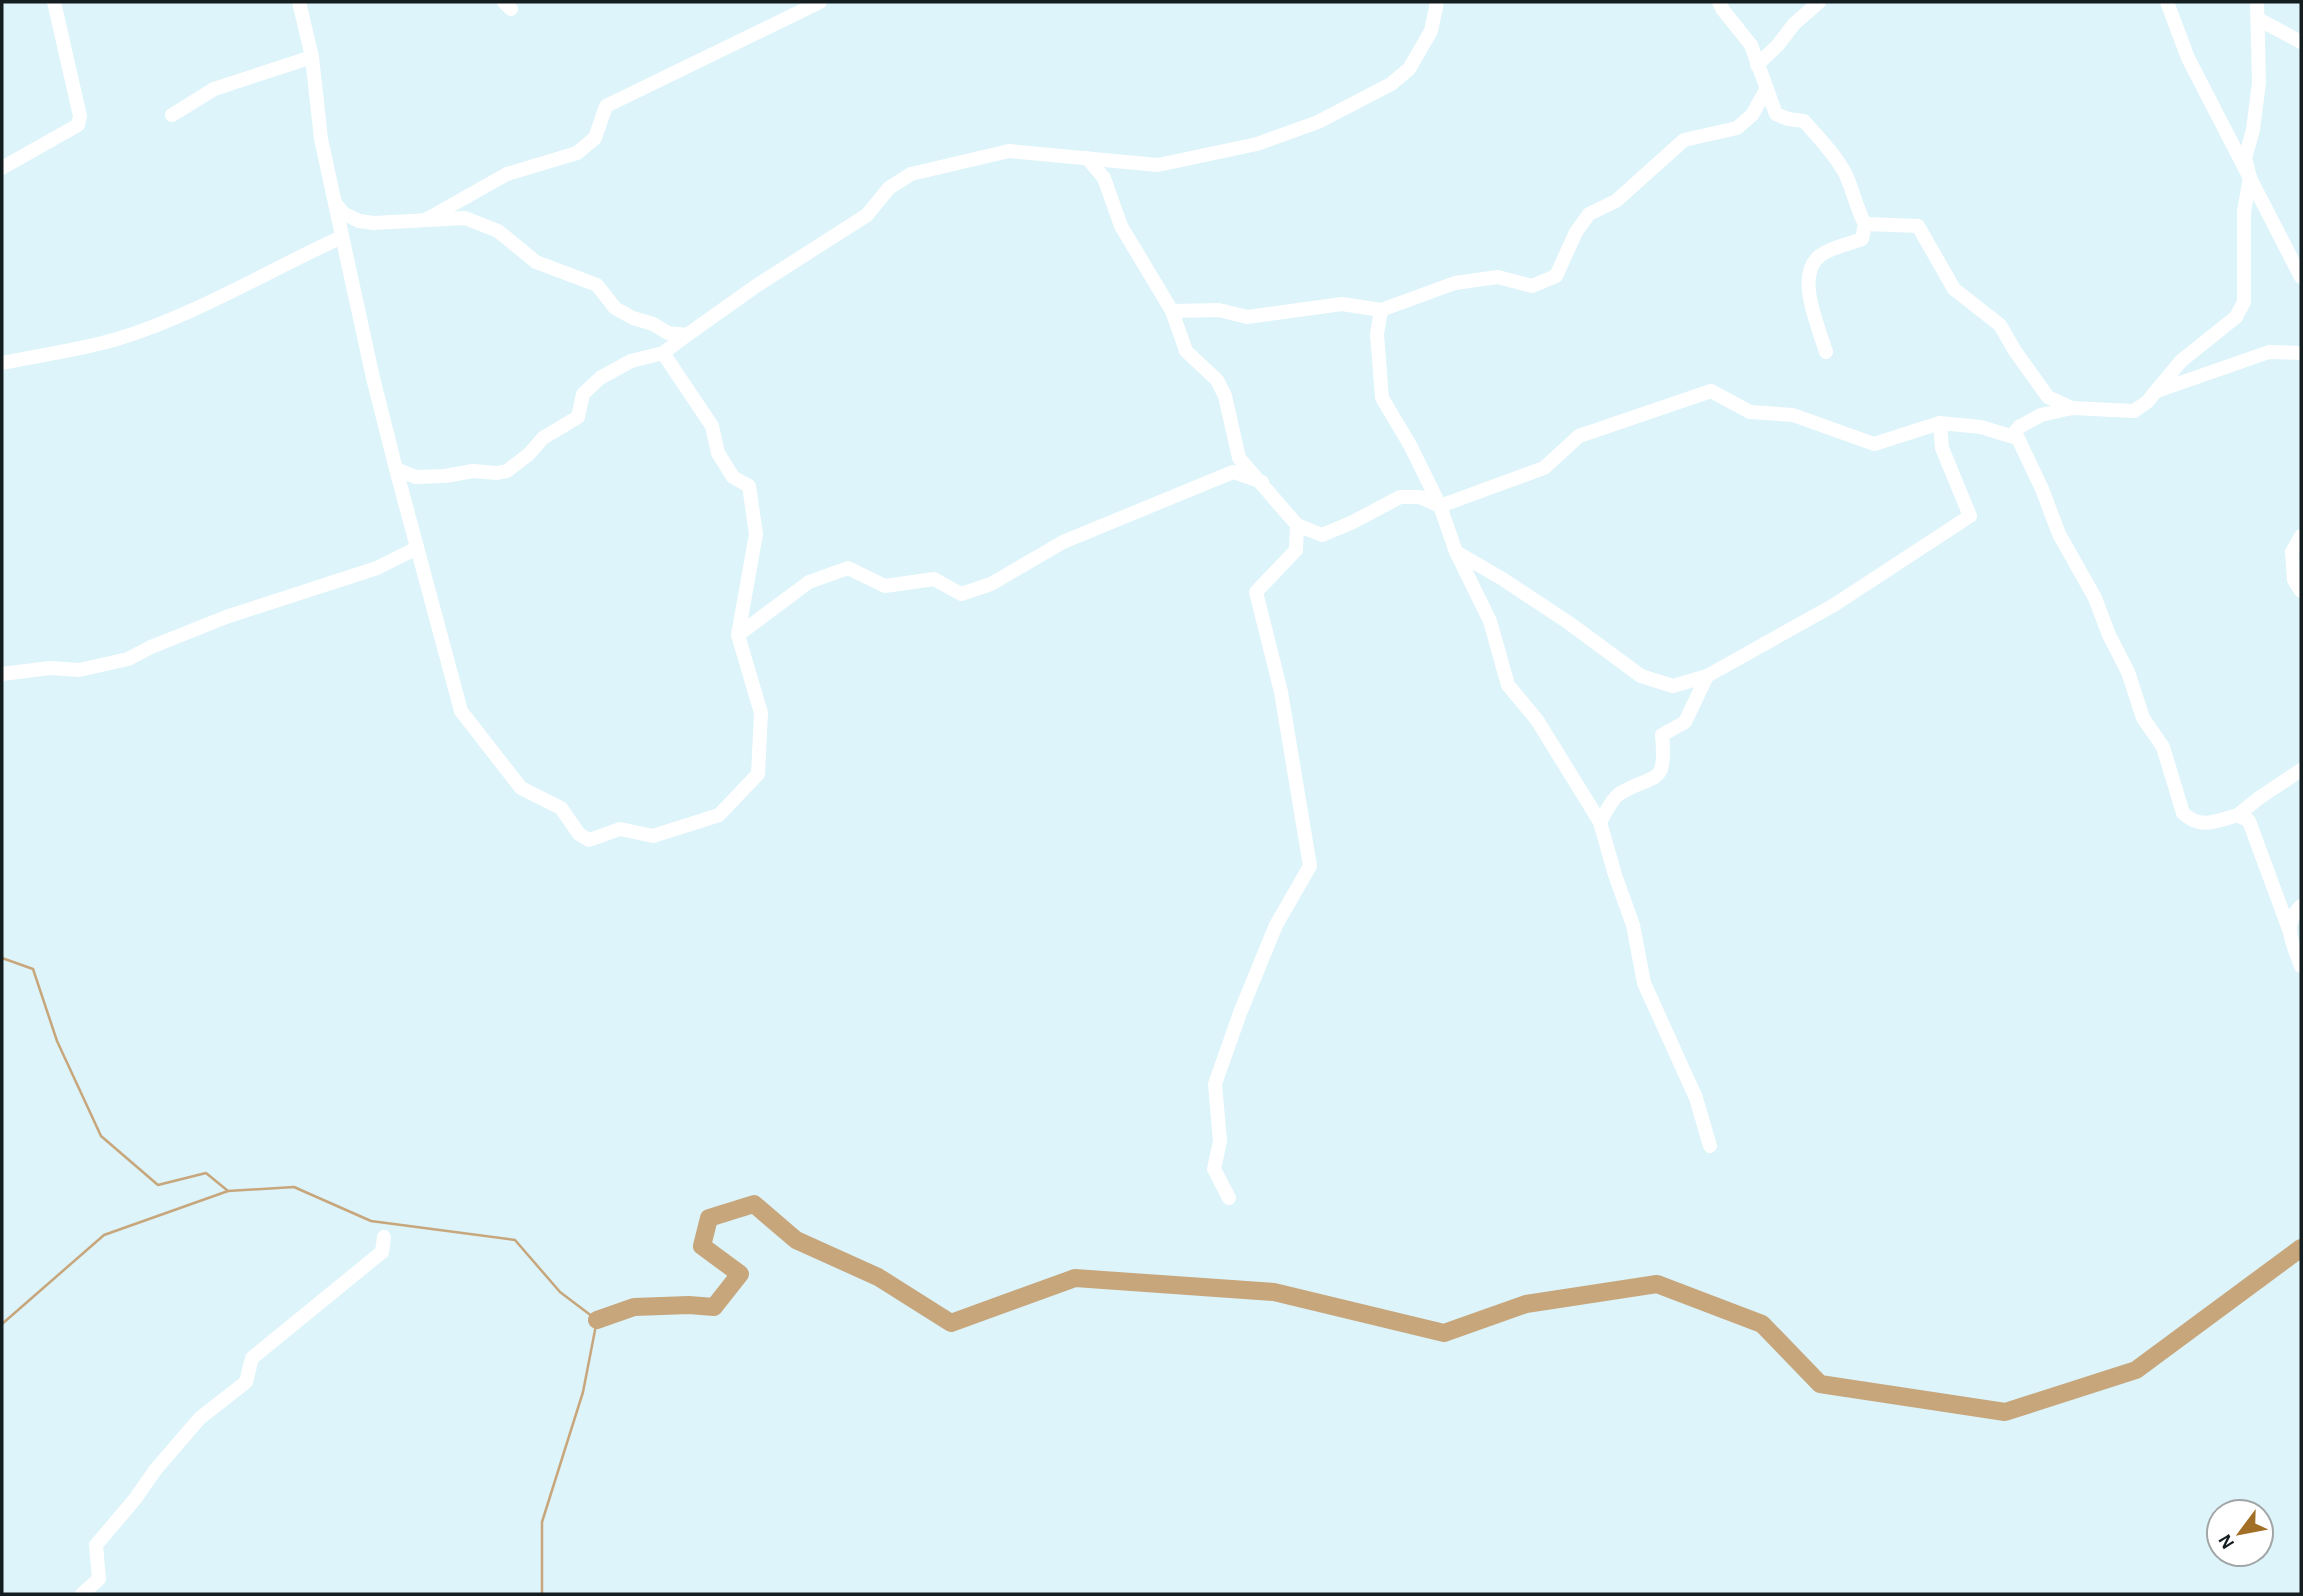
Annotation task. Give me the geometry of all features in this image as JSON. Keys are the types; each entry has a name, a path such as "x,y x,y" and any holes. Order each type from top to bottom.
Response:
{"street":[{"path":"2,168 78,125 80,116 54,2"},
{"path":"299,2 312,57 321,139 342,237 396,470 461,711 521,788 561,808 579,834 589,840 620,829 653,836 719,816 758,774 761,713 738,635 756,534 749,486 733,477 718,453 712,426 663,353"},
{"path":"425,220 507,174 577,153 595,138 606,106 820,2"},
{"path":"396,470 416,477 473,471 507,471 544,438 578,417 583,394 600,378 631,361 663,353 756,286 867,215 889,188 911,174 1009,151 1157,165 1257,144 1318,122 1391,83 1409,69 1431,31 1437,2"},
{"path":"1719,2 1751,45 1776,114 1804,121 1832,152 1846,174 1865,224 1862,239 1822,254 1811,265 1807,281 1826,352"},
{"path":"1757,65 1778,45 1794,24 1819,2"},
{"path":"2166,2 2188,58 2301,277"},
{"path":"2257,2 2259,82 2253,130 2245,158 2250,177 2244,212 2244,302 2236,317 2181,361 2147,402 2134,411 2073,408 2041,415 2015,432 2060,534 2095,598 2109,635 2128,672 2143,718 2163,747 2183,813 2191,820 2203,824 2238,816 2259,798 2301,770"},
{"path":"2258,19 2301,42"},
{"path":"172,115 214,89 312,57"},
{"path":"1172,311 1219,310 1247,317 1342,303 1381,310 1455,283 1498,277 1532,286 1556,276 1576,232 1588,214 1616,201 1684,140 1737,128 1752,115 1766,90"},
{"path":"1087,158 1104,178 1121,226 1172,311 1186,351 1217,380 1225,396 1239,458 1297,525 1322,535 1400,497 1419,497 1440,506 1544,468 1579,436 1711,391 1750,412 1793,415 1874,444 1940,423 1981,427 2017,438"},
{"path":"335,203 343,213 359,221 374,223 465,218 498,231 536,262 597,285 615,307 633,318 653,324 668,333 687,335"},
{"path":"1865,224 1918,226 1954,289 2000,326 2048,397 2073,408"},
{"path":"2,363 117,339 199,306 342,237"},
{"path":"1381,310 1377,334 1382,398 1440,506 1456,552 1490,621 1508,685 1537,720 1600,822 1633,925 1644,984 1696,1098 1710,1146"},
{"path":"2156,392 2269,352 2301,353"},
{"path":"1456,552 1569,623 1641,676 1673,686 1707,676 1834,604 1970,516 1942,448 1940,423"},
{"path":"738,635 809,582 848,568 885,586 934,579 961,594 991,584 1063,542 1233,472 1262,482"},
{"path":"1229,1198 1214,1169 1220,1141 1215,1084 1276,925 1310,866 1281,692 1256,592 1296,550 1297,525"},
{"path":"2301,536 2292,552 2294,580 2301,591"},
{"path":"2,674 50,668 79,670 128,659 226,617 377,568 417,548"},
{"path":"1600,822 1616,796 1656,777 1664,763 1662,735 1685,722 1707,676"},
{"path":"2238,816 2249,821 2253,829 2301,967"},
{"path":"2290,932 2290,921 2301,906"},
{"path":"82,1594 99,1579 96,1545 135,1499 156,1469 200,1418 246,1382 252,1359 382,1252 384,1237"}],"waterway":[{"path":"2,958 33,969 57,1041 101,1136 158,1185 206,1173 228,1191"},
{"path":"2,1324 104,1235 228,1191 294,1187 371,1221 515,1240 560,1292 597,1320 583,1392 542,1522 542,1594"},
{"path":"597,1320 634,1307 714,1307 740,1274 702,1246 709,1218 754,1204 796,1240 878,1277 951,1323 1075,1278 1274,1292 1444,1333 1526,1304 1657,1284 1762,1324 1820,1384 2005,1412 2136,1370 2301,1248"}]}
